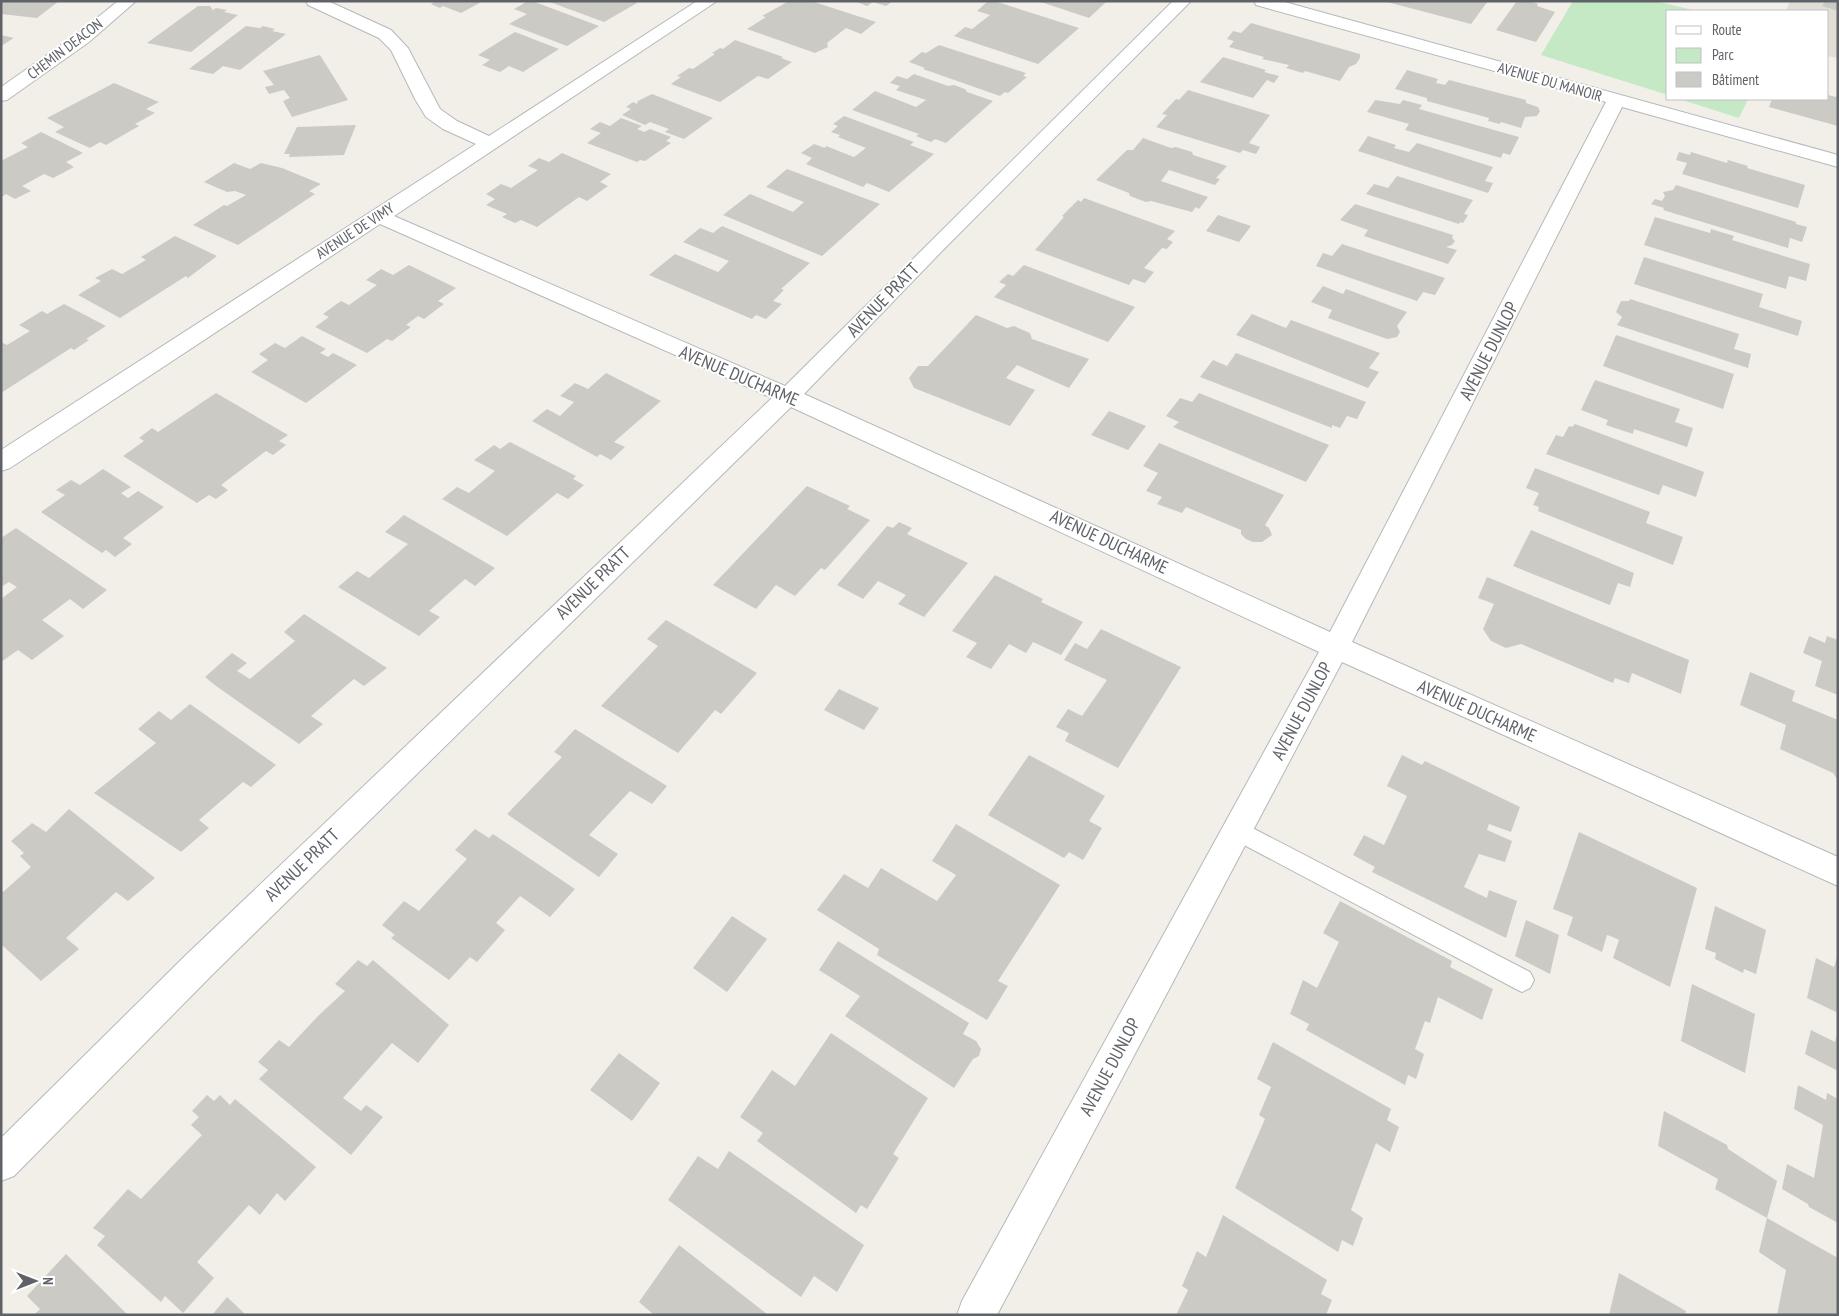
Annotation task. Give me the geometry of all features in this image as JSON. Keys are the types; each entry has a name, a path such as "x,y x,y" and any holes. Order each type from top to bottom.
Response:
{"street":[{"name":"CHEMIN DEACON","path":"1,96 83,38 128,1"},
{"path":"314,1 385,34 399,48 424,100 433,113 450,125 490,143"},
{"name":"AVENUE DE VIMY","path":"1,462 709,1"},
{"name":"AVENUE PRATT","path":"1,1163 235,930 788,396 1183,1"},
{"name":"AVENUE DU MANOIR","path":"1262,1 1616,101 1838,161"},
{"name":"AVENUE DUNLOP","path":"976,1315 1336,647 1616,101"},
{"name":"AVENUE DUCHARME","path":"378,216 713,365 788,396 1336,647 1838,872"}],"lane":[{"path":"1237,830 1522,980"}],"shaded area":[{"path":"1790,1 1838,1 1838,58 1829,56 1829,10 1786,10"}],"green space":[{"path":"1573,1 1655,1 1693,10 1666,10 1666,94 1541,55"},
{"path":"1682,100 1748,100 1739,118"}],"building":[{"path":"1,1 59,1 37,18 1,14"},
{"path":"435,1 483,1 461,13 443,6 440,8 431,4"},
{"path":"528,1 599,26 567,46 509,24 527,14 514,9"},
{"path":"547,1 635,1 637,3 604,22"},
{"path":"789,1 811,1 876,22 861,34 846,28 827,43 828,47 815,53 747,29 766,17 762,16"},
{"path":"854,1 893,1 886,6 873,2 867,6"},
{"path":"988,1 994,1 1079,28 1038,64 954,36 965,27 972,29 990,15 977,11"},
{"path":"1038,1 1107,1 1089,18"},
{"path":"1387,1 1488,1 1471,24 1387,2"},
{"path":"1517,1 1529,1 1555,12 1536,42 1496,30"},
{"path":"1825,1 1838,1 1838,11 1822,6"},
{"path":"198,6 210,6 213,10 216,8 227,10 224,12 238,15 191,52 147,43"},
{"path":"1251,23 1360,54 1360,58 1356,64 1349,67 1340,81 1305,71 1303,73 1286,68 1289,65 1262,59 1264,57 1229,47 1234,41 1227,39 1233,31 1241,33"},
{"path":"246,26 260,28 263,26 275,29 272,31 286,34 240,70 223,66 213,74 189,69"},
{"path":"515,32 559,49 523,72 509,66 500,72 482,65 490,60 478,55"},
{"path":"1,35 14,38 1,46"},
{"path":"735,40 792,62 768,79 758,76 720,102 671,84 681,77 677,76 689,68 693,69 715,54 712,53 720,48 723,49"},
{"path":"939,45 1026,73 1023,76 1027,77 1008,93 1005,92 1000,96 923,69 925,68 909,62 922,52 926,53"},
{"path":"320,55 348,100 292,117 283,101 290,98 284,90 269,94 265,87 274,85 263,71"},
{"path":"1223,57 1266,70 1264,72 1279,76 1274,83 1267,80 1253,98 1200,82"},
{"path":"1407,70 1438,79 1436,83 1445,85 1449,80 1526,100 1526,103 1538,107 1540,111 1537,116 1525,117 1521,128 1501,122 1500,124 1488,121 1489,118 1427,101 1427,98 1395,89"},
{"path":"914,74 948,86 954,85 965,89 967,92 993,101 946,143 935,139 931,142 916,136 919,134 852,110 875,91 916,107 926,100 896,90 900,86 890,83 897,76 907,79"},
{"path":"114,83 159,102 146,109 155,113 135,124 139,126 106,145 100,142 90,148 55,132 64,127 47,118"},
{"path":"1188,90 1270,115 1249,143 1260,147 1256,154 1243,150 1240,153 1156,127 1167,115 1162,114 1176,99 1179,100"},
{"path":"1838,92 1838,126 1769,107 1772,100 1829,100 1829,95 1836,97"},
{"path":"652,94 713,118 684,139 665,132 669,129 650,122 645,125 622,115 631,109 626,107 633,102 637,104 638,101"},
{"path":"1375,100 1400,104 1403,100 1422,105 1419,109 1519,137 1510,155 1503,153 1501,158 1405,130 1409,124 1367,112"},
{"path":"844,116 914,142 910,145 934,154 889,192 867,183 863,187 806,164 812,158 801,153 814,144 825,148 826,146 854,157 866,148 838,137 840,135 831,132 838,126 833,124"},
{"path":"621,118 642,126 637,129 644,132 650,129 671,137 666,141 671,143 645,161 640,160 637,162 587,143 601,133 590,129 600,122 610,126"},
{"path":"356,125 344,155 289,157 290,154 284,154 297,127"},
{"path":"41,132 83,153 66,162 74,167 53,178 44,174 22,186 31,191 15,199 6,194 1,197 1,161 28,147 21,143"},
{"path":"1368,136 1396,145 1394,148 1409,152 1417,143 1493,167 1485,181 1493,183 1488,193 1358,151"},
{"path":"1143,138 1171,148 1176,147 1192,152 1193,155 1227,166 1216,178 1220,179 1215,185 1169,170 1161,181 1208,197 1199,209 1196,207 1192,212 1151,201 1146,202 1096,180 1127,150 1133,150"},
{"path":"1679,152 1690,155 1691,152 1727,163 1728,160 1748,166 1747,168 1805,185 1798,208 1682,174 1687,163 1676,160"},
{"path":"562,153 611,174 600,182 608,186 587,201 579,197 537,227 521,220 515,223 502,217 507,214 486,205 495,199 486,194 501,184 511,188 538,170 528,166 539,158 549,162"},
{"path":"234,163 250,169 261,163 282,168 321,184 309,191 315,194 238,245 193,225 224,205 227,206 246,195 235,191 227,192 204,182"},
{"path":"787,169 880,204 822,256 723,215 750,194 793,212 804,202 766,187"},
{"path":"1397,176 1473,200 1464,214 1468,215 1463,223 1460,222 1459,224 1366,194 1374,184 1388,188"},
{"path":"1676,185 1796,222 1796,224 1807,227 1802,242 1790,238 1788,248 1663,210 1664,208 1651,204 1655,199 1662,201 1665,196 1663,192 1673,190"},
{"path":"1084,198 1175,231 1167,239 1173,242 1167,249 1162,248 1144,268 1154,272 1145,283 1133,279 1129,285 1035,250 1064,217 1062,216 1078,200 1081,202"},
{"path":"1355,204 1453,235 1452,238 1455,241 1452,245 1446,247 1457,250 1448,264 1364,236 1368,230 1340,220"},
{"path":"1218,215 1251,226 1239,242 1206,231"},
{"path":"1655,217 1710,233 1711,229 1734,236 1732,240 1810,264 1806,281 1789,276 1786,289 1644,245"},
{"path":"722,226 810,263 781,289 784,290 773,301 782,304 766,319 756,315 752,319 649,275 675,254 718,272 729,261 683,242 700,228 713,233"},
{"path":"175,236 217,256 188,278 186,276 120,318 78,295 101,281 95,278 112,269 122,274 146,260 141,257"},
{"path":"1342,244 1445,278 1435,295 1423,292 1417,301 1316,266 1323,253 1332,256"},
{"path":"1644,257 1763,294 1759,307 1802,321 1798,336 1634,284"},
{"path":"409,265 456,288 438,301 444,304 424,319 418,316 406,325 411,327 392,341 387,339 367,353 315,327 329,317 323,314 341,301 349,305 377,285 366,280 381,269 393,275"},
{"path":"1024,265 1135,307 1108,342 994,297 1006,285 999,282 1008,274 1013,276"},
{"path":"1323,286 1343,294 1346,289 1407,312 1397,326 1400,332 1397,337 1387,339 1328,318 1332,310 1311,302"},
{"path":"1630,299 1739,334 1734,349 1751,354 1748,368 1617,325 1622,317 1616,312 1621,301 1629,301"},
{"path":"64,304 106,326 86,339 89,340 74,350 71,348 1,393 1,342 7,345 30,331 19,325 42,311 47,314"},
{"path":"1252,314 1286,328 1291,320 1380,353 1369,368 1379,372 1368,388 1236,335"},
{"path":"976,315 1007,328 1014,326 1030,333 1032,339 1089,359 1069,388 1017,365 1006,378 1035,390 1010,426 914,388 909,378 918,366 928,366"},
{"path":"1616,335 1734,374 1723,409 1603,366"},
{"path":"302,336 326,349 320,353 328,357 333,353 357,365 306,403 251,372 268,360 259,354 275,343 285,348"},
{"path":"1236,353 1366,402 1357,419 1347,416 1340,428 1332,425 1332,428 1200,377 1213,360 1227,366"},
{"path":"606,373 661,401 614,442 625,447 611,460 600,454 597,457 532,421 547,409 560,416 574,402 560,396 575,383 588,389"},
{"path":"1595,380 1680,409 1675,422 1693,428 1687,447 1634,429 1633,434 1606,425 1608,420 1581,410"},
{"path":"216,393 288,435 279,441 286,445 273,455 266,451 221,485 228,490 216,499 209,495 197,503 123,456 144,441 139,438 152,428 158,432"},
{"path":"1199,393 1329,445 1306,482 1173,427 1179,422 1166,416 1180,398 1192,402"},
{"path":"1109,411 1146,426 1128,450 1091,435"},
{"path":"1575,424 1704,472 1696,497 1663,485 1659,495 1546,454 1556,435 1563,437 1569,426 1572,427"},
{"path":"510,442 576,476 573,479 584,485 568,499 557,493 507,536 442,499 457,487 469,493 495,471 474,460 494,445 500,449"},
{"path":"1159,443 1284,495 1265,525 1269,528 1272,535 1262,542 1253,542 1241,534 1241,530 1186,507 1182,513 1157,504 1162,497 1146,491 1158,473 1143,466"},
{"path":"1535,468 1650,512 1646,523 1683,537 1673,565 1538,511 1539,507 1533,505 1539,493 1526,488"},
{"path":"103,469 131,487 121,493 128,498 138,491 164,507 123,538 132,544 115,557 106,550 102,553 41,512 65,495 56,490 71,480 80,485"},
{"path":"807,486 850,506 847,509 870,520 825,570 821,568 795,596 776,585 756,609 713,585"},
{"path":"404,515 495,568 475,586 465,579 429,611 440,617 419,636 338,587 357,571 369,578 408,544 385,532"},
{"path":"899,522 912,528 907,534 968,563 924,617 898,604 906,595 878,581 863,599 837,585 887,526 893,528"},
{"path":"16,528 107,590 83,609 70,599 42,620 64,636 32,660 18,650 1,662 1,599 17,587 9,582 1,587 1,538"},
{"path":"1531,530 1634,573 1630,587 1618,583 1610,605 1513,566"},
{"path":"995,575 1043,599 1041,602 1083,622 1061,655 1033,642 1026,653 1009,644 991,669 966,657 977,643 952,631"},
{"path":"1487,577 1689,660 1681,694 1632,673 1629,683 1615,678 1613,683 1521,644 1506,648 1491,641 1483,629 1494,604 1478,598"},
{"path":"304,614 387,668 364,686 354,679 311,716 323,724 299,744 205,677 232,653 247,663 237,671 250,679 295,641 284,632"},
{"path":"666,620 757,673 721,714 715,710 678,753 601,706 658,646 647,639"},
{"path":"1101,629 1181,667 1118,768 1065,741 1069,733 1056,727 1068,709 1082,716 1107,680 1064,660 1075,643 1087,649"},
{"path":"1809,636 1825,643 1827,636 1838,640 1838,695 1815,686 1822,661 1803,653"},
{"path":"1750,672 1795,691 1792,701 1838,720 1838,780 1833,773 1780,749 1786,725 1740,705"},
{"path":"839,689 879,708 864,730 824,710"},
{"path":"190,704 276,765 251,787 243,782 199,820 209,828 181,852 94,793 156,743 138,729 159,711 171,720"},
{"path":"575,729 667,786 652,804 630,791 589,835 618,854 599,877 507,814 562,757 554,752"},
{"path":"1029,755 1105,796 1089,821 1102,828 1083,860 1069,852 1064,858 988,815"},
{"path":"1402,755 1422,765 1425,761 1520,807 1511,832 1489,824 1487,830 1512,841 1505,862 1479,854 1464,887 1487,898 1489,890 1517,901 1506,938 1372,872 1375,867 1353,855 1364,835 1384,845 1407,796 1387,786"},
{"path":"69,809 155,878 128,901 116,892 66,938 79,949 41,981 1,944 1,890 3,892 31,867 20,856 24,853 11,841 32,823 46,832"},
{"path":"956,824 1060,885 998,981 1008,986 987,1020 877,955 879,949 817,910 844,874 868,888 881,868 937,901 956,875 932,861"},
{"path":"475,829 489,838 493,834 575,889 550,917 520,896 496,923 505,930 477,962 470,957 449,980 391,938 395,935 382,925 404,901 419,911 467,859 455,850"},
{"path":"1579,832 1697,888 1670,987 1613,958 1619,940 1607,935 1602,952 1567,935 1573,917 1553,909"},
{"path":"1340,901 1452,961 1450,967 1493,989 1482,1020 1438,997 1430,1023 1425,1021 1415,1049 1424,1054 1416,1079 1408,1075 1405,1085 1306,1030 1309,1024 1290,1014 1303,980 1317,988 1339,942 1323,933"},
{"path":"1715,906 1766,930 1756,974 1744,969 1743,973 1715,959 1716,953 1705,949"},
{"path":"732,916 767,939 727,992 693,968"},
{"path":"1526,920 1559,935 1550,974 1515,956"},
{"path":"838,941 969,1023 963,1034 976,1041 981,1049 979,1056 973,1059 954,1088 845,1016 860,996 819,970"},
{"path":"1838,954 1838,1013 1807,998 1816,958 1834,967"},
{"path":"358,960 367,966 373,960 449,1025 418,1063 392,1043 343,1098 361,1111 366,1105 383,1117 351,1155 259,1079 268,1070 258,1062 279,1040 289,1047 345,991 335,984"},
{"path":"1692,984 1755,1014 1745,1073 1681,1041"},
{"path":"1811,1030 1835,1042 1838,1031 1838,1071 1805,1054"},
{"path":"831,1033 928,1098 893,1154 899,1158 867,1209 861,1205 856,1213 757,1141 763,1133 740,1117 772,1070 795,1086"},
{"path":"1273,1042 1391,1109 1387,1120 1399,1127 1390,1152 1376,1143 1351,1210 1363,1218 1353,1246 1342,1240 1338,1252 1235,1188 1265,1119 1259,1115 1271,1087 1257,1079"},
{"path":"619,1053 660,1083 632,1121 590,1090"},
{"path":"1798,1085 1826,1100 1827,1093 1838,1099 1838,1223 1782,1189 1787,1164 1814,1178 1823,1125 1794,1109"},
{"path":"207,1095 214,1101 220,1095 230,1105 235,1099 316,1167 285,1201 277,1193 260,1215 249,1205 197,1262 214,1278 183,1313 165,1296 161,1302 97,1245 105,1236 93,1228 128,1189 141,1199 202,1135 191,1125 199,1117 192,1111"},
{"path":"1664,1111 1727,1145 1728,1149 1777,1181 1767,1218 1715,1189 1718,1179 1658,1146"},
{"path":"729,1151 864,1245 837,1292 814,1276 801,1297 668,1200 698,1156 718,1169"},
{"path":"1223,1215 1327,1280 1321,1294 1332,1300 1326,1315 1176,1315 1188,1290 1182,1286 1197,1251 1206,1257"},
{"path":"1767,1218 1838,1258 1838,1315 1777,1315 1786,1270 1759,1252"},
{"path":"679,1245 768,1315 654,1315 639,1302"},
{"path":"66,1254 128,1315 34,1315 40,1309 27,1296"},
{"path":"1619,1273 1686,1311 1685,1315 1609,1315"},
{"path":"227,1297 246,1315 212,1315"}]}
